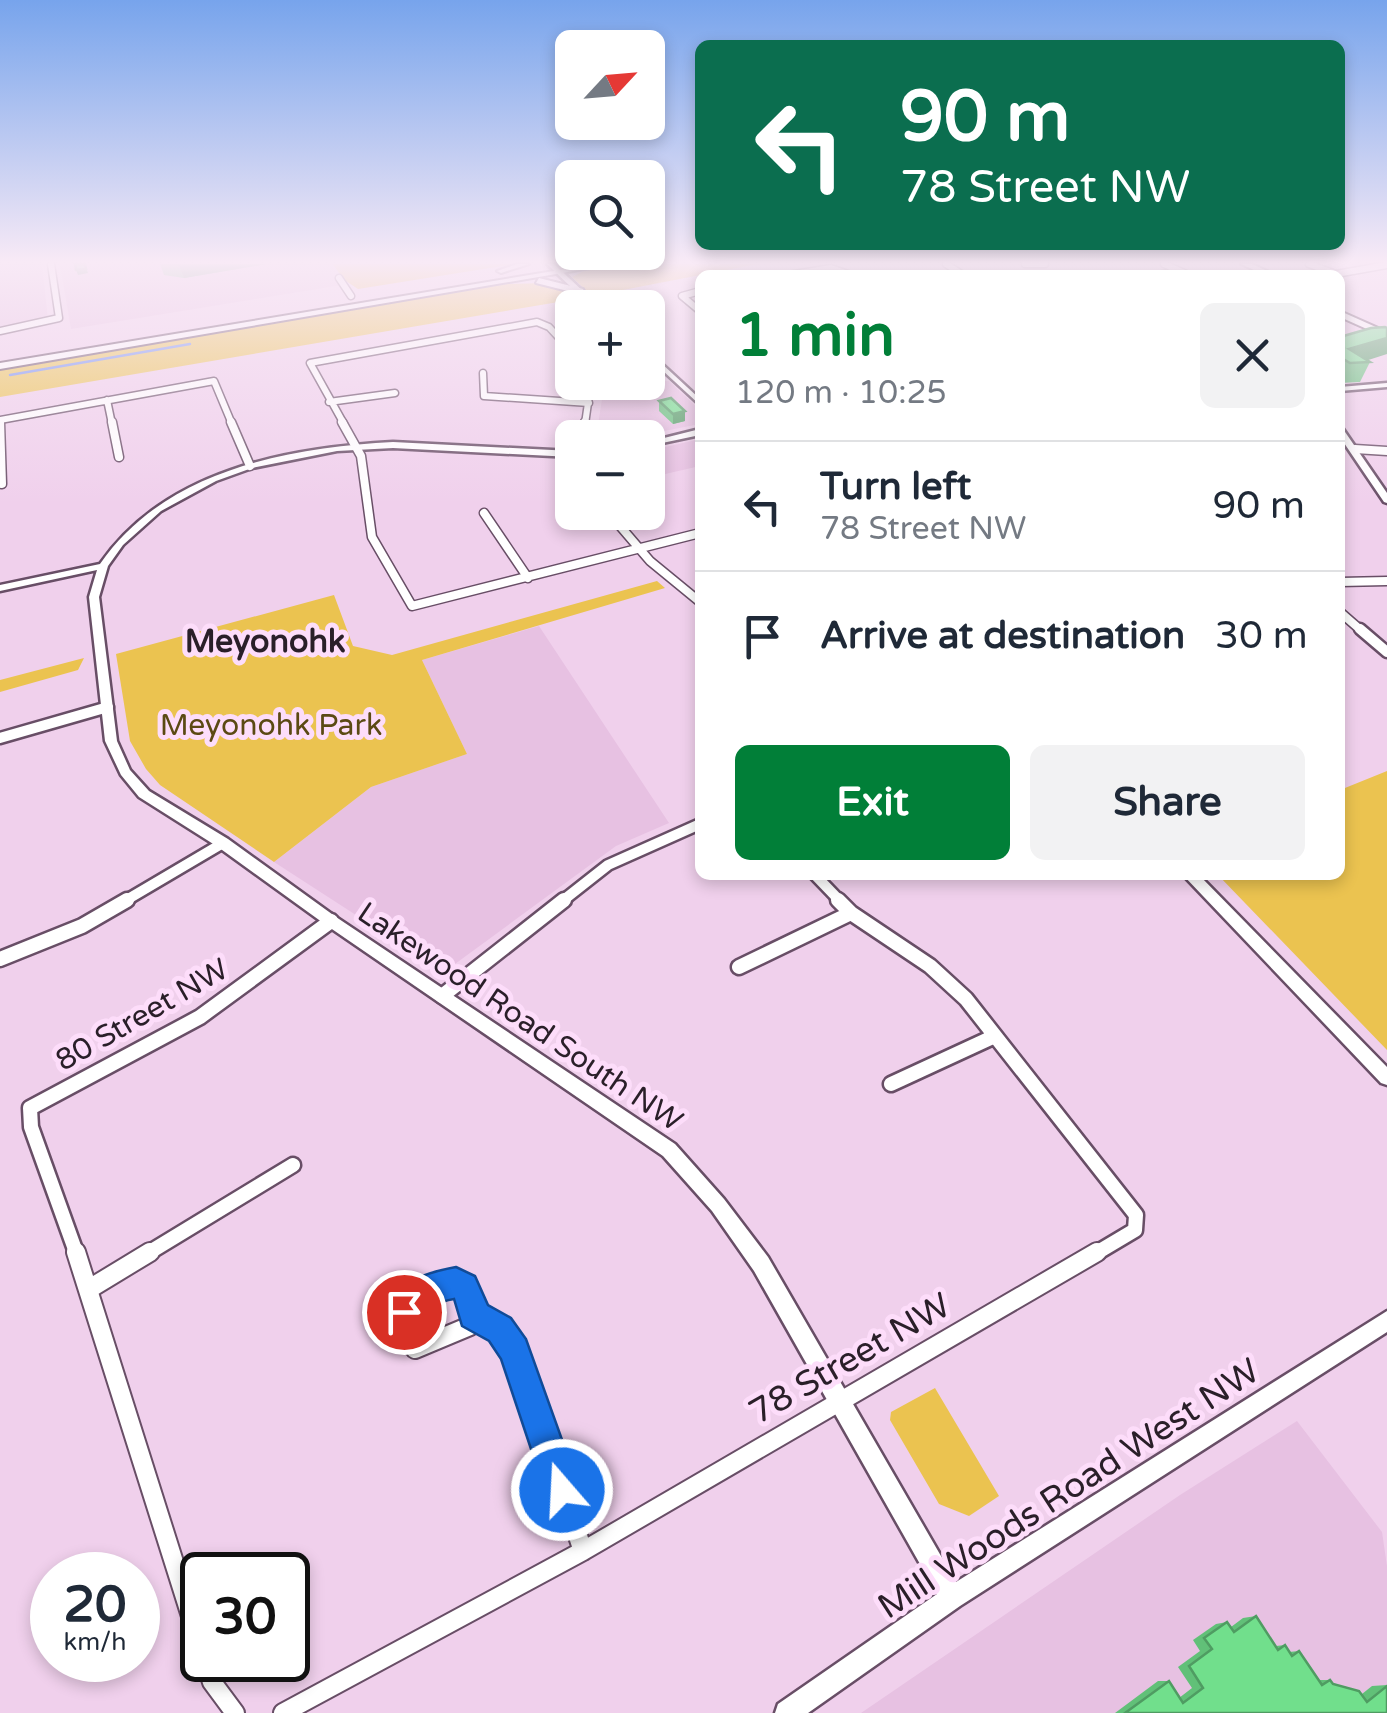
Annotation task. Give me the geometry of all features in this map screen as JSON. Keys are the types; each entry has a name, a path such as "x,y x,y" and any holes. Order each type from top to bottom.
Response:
{"main road":[{"path":"0,354 61,344"},
{"path":"0,366 131,344"}],"street":[{"path":"424,344 310,363 361,456 372,538 412,606 695,534"},
{"path":"665,369 695,395"},
{"path":"483,373 484,396 589,403"},
{"path":"2,484 0,420 214,381 250,466"},
{"path":"1345,389 1387,385"},
{"path":"329,402 394,393"},
{"path":"108,400 119,457"},
{"path":"586,420 589,400"},
{"path":"665,440 695,433"},
{"path":"1345,437 1387,500"},
{"path":"0,588 103,566 137,525 183,493 250,466 307,452 356,446 555,453"},
{"path":"1354,448 1387,451"},
{"path":"484,513 528,578"},
{"path":"622,530 671,583 695,599"},
{"name":"Lakewood Road South NW","path":"103,566 94,597 112,741 124,772 144,794 224,843 331,921 669,1150 718,1205 761,1264 952,1598"},
{"path":"1345,582 1387,581"},
{"path":"1345,616 1387,652"},
{"path":"0,738 108,707"},
{"path":"442,996 608,865 695,826"},
{"path":"0,959 82,926 224,843"},
{"path":"820,880 851,913 930,966 966,999 995,1036 891,1084"},
{"path":"1195,880 1387,1078"},
{"path":"739,967 851,913"},
{"name":"80 Street NW","path":"89,1289 29,1116 30,1108 200,1017 331,921"},
{"name":"78 Street NW","path":"283,1713 582,1551 1134,1230 1136,1215 995,1036"},
{"path":"180,1581 89,1289 293,1165"},
{"path":"474,1315 470,1326 415,1349 403,1334 402,1323 409,1302 426,1288 456,1283 470,1294 474,1315 500,1330 515,1350 582,1551"},
{"name":"Mill Woods Road West NW","path":"787,1713 952,1598 1387,1321"},
{"path":"212,1682 236,1713"}],"shaded area":[{"path":"665,381 695,405 695,425 665,431 665,420 599,420 602,400 665,400"},
{"path":"695,440 695,467 665,474 665,447"},
{"path":"539,626 669,823 616,846 444,972 274,862 371,787 467,754 422,660"},
{"path":"1297,1421 1382,1532 1387,1566 1387,1713 861,1713 1180,1495"}],"green space":[{"path":"149,344 312,344 0,397 0,369"},
{"name":"Meyonohk Park","path":"657,581 665,588 422,660 467,754 371,787 274,862 160,785 130,741 116,654 334,595 353,646 392,655"},
{"path":"84,658 78,670 0,692 0,680"},
{"path":"1387,771 1387,1050 1223,880 1345,880 1345,788"},
{"path":"935,1388 999,1496 969,1516 939,1504 890,1420 891,1412"}],"building":[{"path":"1345,344 1366,344 1349,349 1370,362 1345,360"},
{"path":"671,398 685,411 673,414 659,401"},
{"path":"1256,1616 1278,1650 1285,1645 1292,1656 1299,1651 1322,1685 1330,1680 1359,1691 1367,1702 1387,1686 1387,1713 1125,1713 1169,1681 1183,1703 1203,1688 1189,1666 1212,1649 1204,1638 1227,1622 1234,1632"}],"waterway":[{"path":"10,375 190,344"}],"district":[{"name":"Meyonohk","path":"265,642"}],"route":[{"path":"404,1312 409,1302 426,1288 456,1283 464,1287 474,1304 474,1315 500,1330 515,1350 562,1490"}]}
